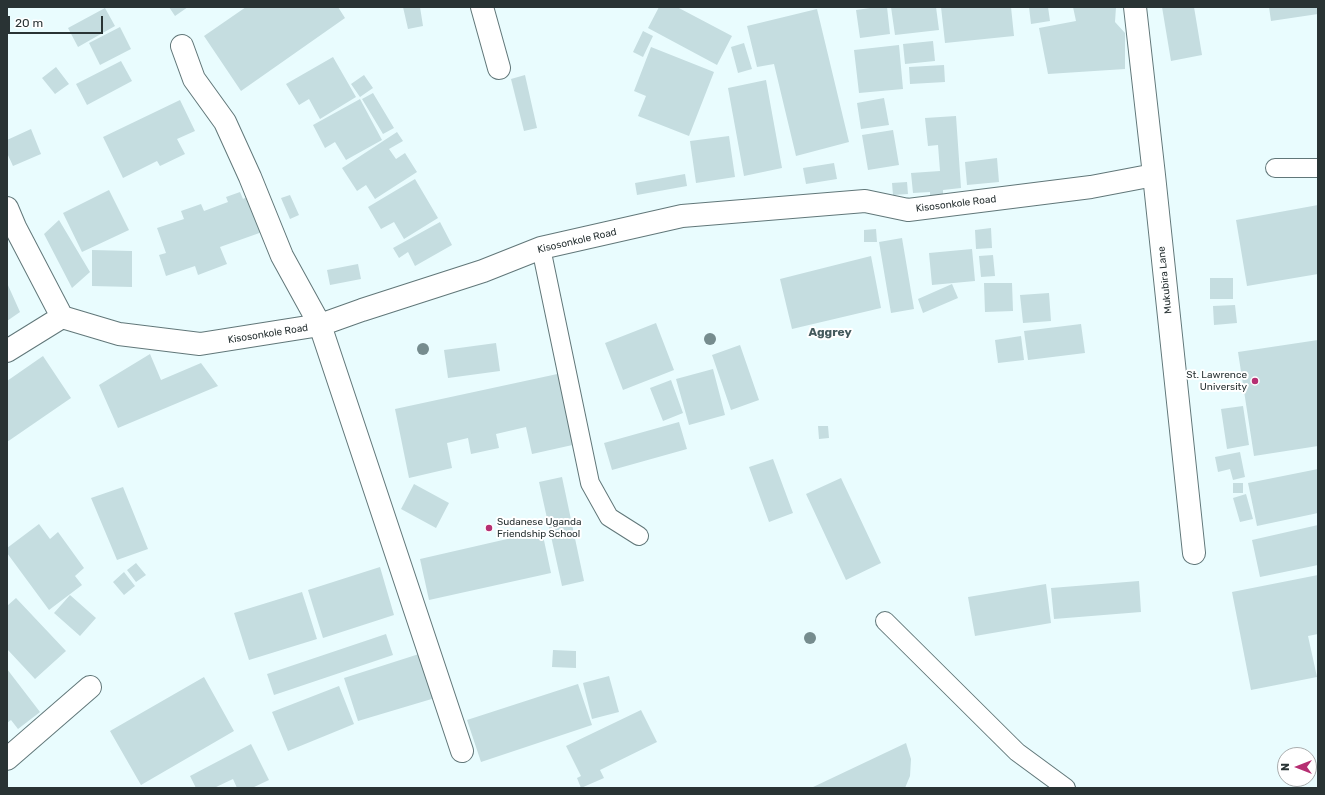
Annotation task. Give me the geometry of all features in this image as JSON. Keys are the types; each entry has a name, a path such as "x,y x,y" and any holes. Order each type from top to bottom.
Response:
{"street":[{"path":"482,7 499,68"},
{"name":"Mukubira Lane","path":"1135,7 1194,553"},
{"path":"182,46 194,78 225,122 250,177 282,256 320,325 462,751"},
{"name":"Kisosonkole Road","path":"62,317 119,334 200,344 320,325 483,271 541,248 682,216 865,201 908,210 1091,187 1154,175"},
{"path":"7,208 62,317 7,351"},
{"path":"7,759 90,687"}],"lane":[{"path":"1275,168 1318,168"},
{"path":"541,248 590,483 609,517 639,536"},
{"path":"884,621 1017,752 1066,788"}],"building":[{"path":"169,7 188,7 175,16"},
{"path":"246,7 338,7 345,18 241,91 204,36"},
{"path":"403,7 420,7 423,26 408,29"},
{"path":"659,7 677,7 732,36 717,65 648,28"},
{"path":"887,7 890,34 860,38 856,10"},
{"path":"891,7 936,7 939,30 895,35"},
{"path":"941,7 1011,7 1014,36 945,43"},
{"path":"1029,7 1048,7 1050,21 1031,24"},
{"path":"1073,7 1116,7 1115,22 1125,33 1125,69 1048,74 1039,28 1076,21"},
{"path":"1162,7 1194,7 1202,55 1171,61"},
{"path":"1269,7 1318,7 1318,14 1271,21"},
{"path":"105,8 115,26 78,47 68,28"},
{"path":"817,9 849,142 796,156 774,64 757,67 747,26"},
{"path":"120,27 131,49 100,65 89,43"},
{"path":"643,31 653,36 643,57 633,52"},
{"path":"933,41 935,61 905,64 903,44"},
{"path":"744,43 752,69 738,73 731,47"},
{"path":"899,45 903,89 859,93 854,50"},
{"path":"651,47 714,72 689,136 638,116 646,96 634,91"},
{"path":"333,57 356,97 320,119 309,99 299,105 286,84"},
{"path":"121,61 132,81 87,105 76,84"},
{"path":"944,65 945,82 910,84 909,67"},
{"path":"56,67 69,84 55,94 42,78"},
{"path":"364,75 373,88 360,97 351,84"},
{"path":"525,75 537,128 524,131 511,79"},
{"path":"766,80 782,168 744,176 728,88"},
{"path":"373,93 394,128 383,134 362,99"},
{"path":"884,98 889,125 861,129 857,103"},
{"path":"360,99 382,140 346,160 335,142 325,148 313,125"},
{"path":"180,100 195,131 177,139 185,154 160,166 157,161 123,178 103,137"},
{"path":"956,116 961,188 943,190 943,195 930,196 930,192 913,193 911,173 940,171 938,145 928,146 925,118"},
{"path":"31,129 41,154 13,166 7,153 7,140"},
{"path":"893,130 899,165 868,170 862,135"},
{"path":"397,132 403,141 389,149 396,159 405,153 417,172 375,199 366,185 357,191 342,168"},
{"path":"729,136 735,177 696,183 690,141"},
{"path":"997,158 999,182 967,185 965,162"},
{"path":"834,163 837,179 806,184 803,168"},
{"path":"685,174 687,186 637,195 635,183"},
{"path":"415,179 438,218 404,239 394,222 381,229 368,207"},
{"path":"907,182 908,194 893,195 892,183"},
{"path":"109,190 129,230 82,252 63,213"},
{"path":"240,192 243,199 251,195 265,231 220,247 227,264 198,275 195,266 166,276 159,255 166,253 157,228 184,219 181,211 201,204 204,211 228,202 226,197"},
{"path":"290,195 299,215 290,219 281,198"},
{"path":"1318,205 1318,274 1247,286 1236,220"},
{"path":"59,220 90,272 72,288 44,234"},
{"path":"440,222 452,245 415,266 408,252 399,258 393,248"},
{"path":"991,228 992,248 976,249 975,230"},
{"path":"876,229 877,242 864,242 864,230"},
{"path":"902,238 914,309 891,313 879,242"},
{"path":"972,249 975,281 932,285 929,253"},
{"path":"92,250 132,251 132,287 92,286"},
{"path":"993,255 995,276 981,277 979,256"},
{"path":"871,256 881,308 792,329 780,279"},
{"path":"358,264 361,279 330,285 327,270"},
{"path":"1210,278 1233,278 1233,299 1210,299"},
{"path":"7,283 20,312 7,321"},
{"path":"984,283 1012,283 1013,311 985,312"},
{"path":"952,284 958,298 923,313 918,299"},
{"path":"1049,293 1051,321 1023,323 1020,295"},
{"path":"1235,305 1237,323 1214,325 1213,306"},
{"path":"656,323 674,370 623,390 605,343"},
{"path":"1081,324 1085,353 1028,360 1024,331"},
{"path":"1021,336 1024,360 998,363 995,340"},
{"path":"1318,340 1318,446 1254,456 1238,352"},
{"path":"496,343 500,371 448,378 444,350"},
{"path":"740,345 759,400 731,410 712,355"},
{"path":"150,354 161,380 201,363 218,386 118,428 99,385"},
{"path":"43,356 71,398 7,442 7,381"},
{"path":"713,369 725,415 689,425 676,379"},
{"path":"562,373 577,444 532,454 526,427 496,434 499,448 471,454 468,438 447,443 452,468 409,478 395,409"},
{"path":"671,380 683,413 663,421 650,388"},
{"path":"1243,406 1249,445 1227,449 1221,409"},
{"path":"679,422 687,449 612,470 604,443"},
{"path":"818,426 828,426 829,438 819,439"},
{"path":"1240,452 1245,477 1233,480 1230,469 1218,472 1215,457"},
{"path":"773,459 793,513 769,522 749,467"},
{"path":"1318,469 1318,513 1257,526 1248,483"},
{"path":"562,477 584,581 562,586 539,482"},
{"path":"841,478 881,563 846,580 806,494"},
{"path":"1233,483 1243,483 1243,493 1233,493"},
{"path":"414,484 449,503 436,528 401,509"},
{"path":"123,487 148,549 117,560 91,498"},
{"path":"1246,494 1253,519 1240,522 1233,498"},
{"path":"39,524 50,539 58,532 84,568 75,576 82,585 49,610 7,553 7,548"},
{"path":"1318,525 1318,565 1260,577 1252,540"},
{"path":"542,531 551,573 429,600 420,559"},
{"path":"136,563 146,575 136,582 127,570"},
{"path":"380,567 394,615 323,638 308,590"},
{"path":"124,572 135,586 124,595 113,582"},
{"path":"1318,575 1318,634 1308,636 1317,677 1251,690 1232,592"},
{"path":"1139,581 1141,612 1054,619 1051,588"},
{"path":"1046,584 1051,623 975,636 968,597"},
{"path":"302,592 317,639 249,660 234,613"},
{"path":"70,595 96,618 80,636 54,613"},
{"path":"16,598 66,651 35,679 7,649 7,606"},
{"path":"386,634 393,655 274,695 267,674"},
{"path":"553,650 576,651 576,668 552,667"},
{"path":"419,654 435,698 358,721 344,678"},
{"path":"7,669 40,712 18,729 11,720 7,723"},
{"path":"609,676 619,712 592,719 583,683"},
{"path":"204,677 234,731 141,785 110,731"},
{"path":"578,684 592,725 481,762 467,720"},
{"path":"339,686 354,724 288,751 272,712"},
{"path":"641,710 657,742 600,770 604,778 581,788 577,778 581,776 566,746"},
{"path":"906,743 911,759 910,776 905,788 811,788"},
{"path":"251,744 269,780 252,788 237,788 233,779 214,788 196,788 190,776"}],"place":[{"name":"St. Lawrence University","path":"1255,381"},
{"name":"Sudanese Uganda Friendship School","path":"489,528"}],"district":[{"name":"Aggrey","path":"830,333"}]}
